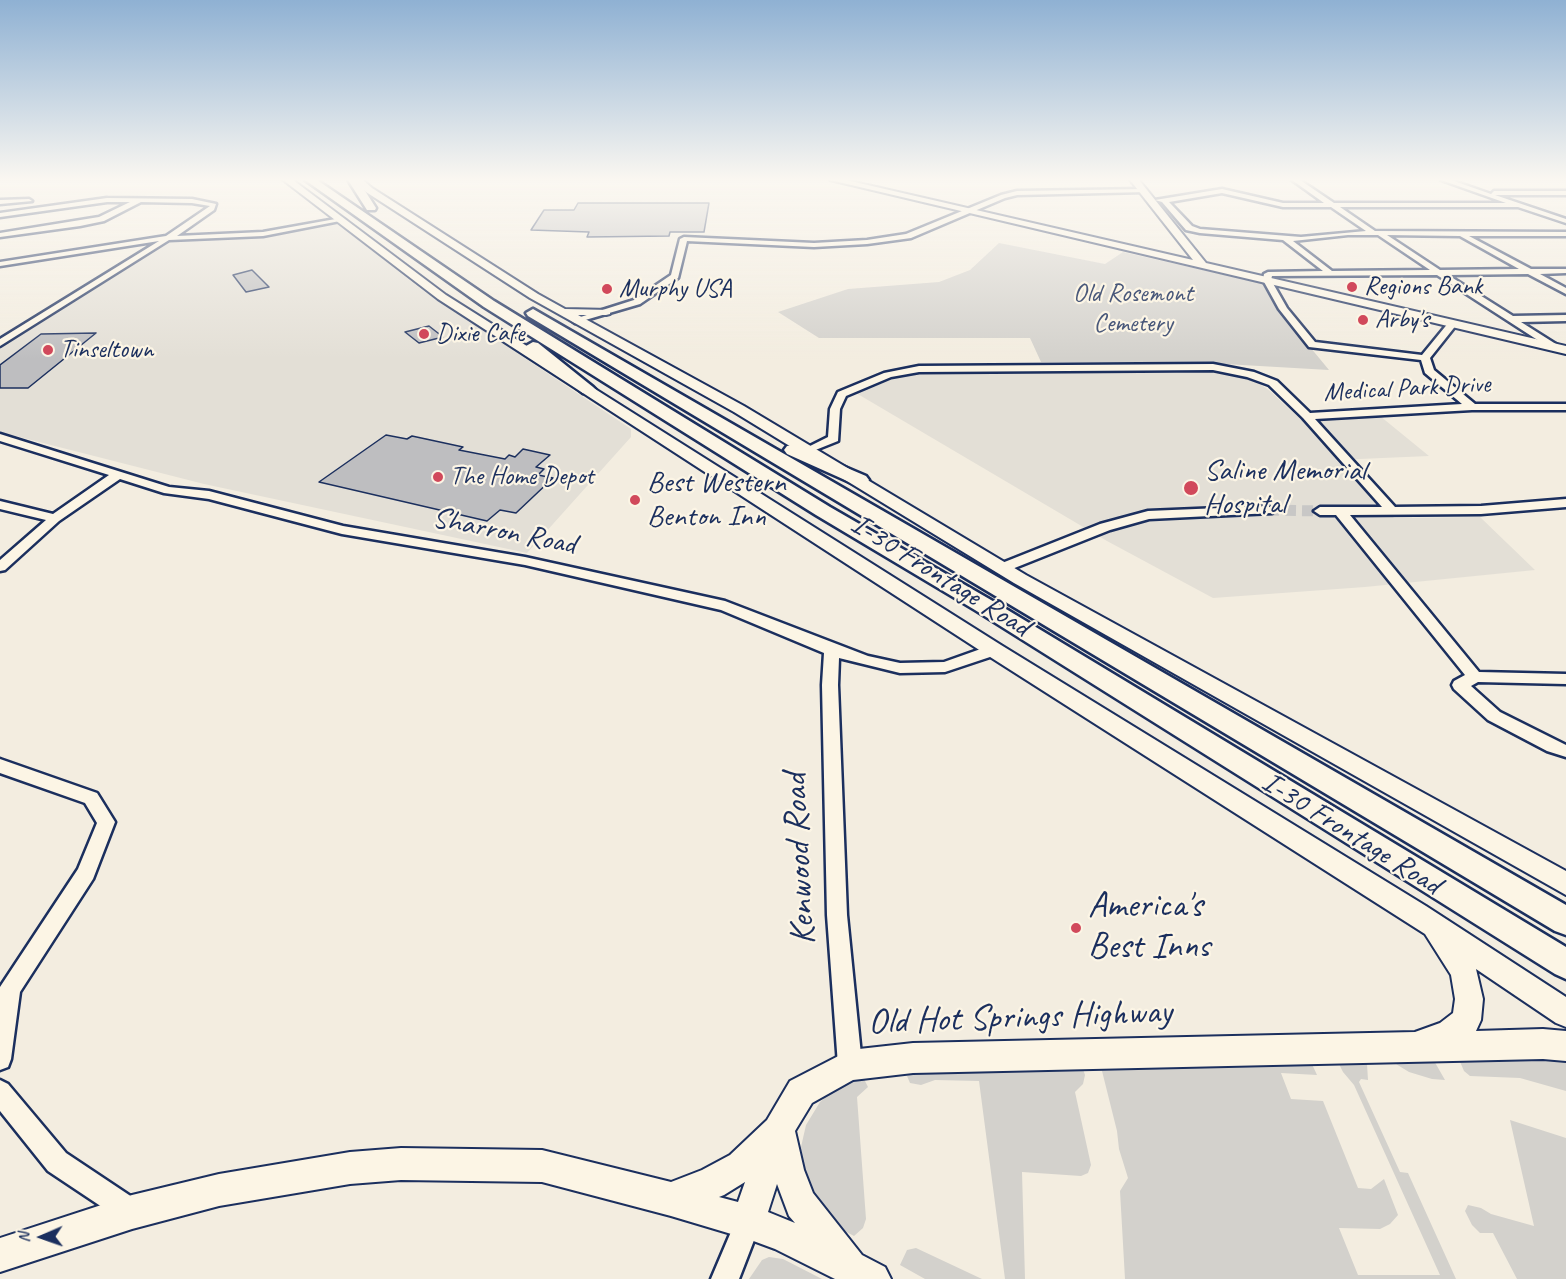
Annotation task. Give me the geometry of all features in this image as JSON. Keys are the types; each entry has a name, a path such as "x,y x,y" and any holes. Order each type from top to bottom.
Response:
{"highway":[{"path":"396,240 489,304 823,511 982,605 1566,964"},
{"path":"418,240 481,283 1566,921"},
{"path":"489,304 500,319 588,390"},
{"path":"692,405 860,480"}],"main road":[{"name":"I-30 Frontage Road","path":"367,240 442,297 994,650 1417,914 1566,1013"},
{"name":"I-30 Frontage Road","path":"444,240 568,316 679,374 860,480 1002,568 1566,884"},
{"path":"1087,240 1561,349"},
{"path":"1181,240 1202,265"},
{"path":"1158,256 1180,256 1190,251"},
{"path":"568,316 606,312"},
{"name":"Old Hot Springs Highway","path":"1400,1049 1447,1035 1467,1020 1469,999 1464,972 1446,940 1417,914"},
{"name":"Old Hot Springs Highway","path":"748,1222 779,1129 801,1092 850,1065 914,1058 1400,1049 1543,1044 1566,1046"},
{"path":"671,1199 712,1183 741,1166 779,1129"},
{"path":"779,1129 788,1170 801,1204 826,1238 864,1274"},
{"path":"0,1255 132,1212 219,1190 350,1168 401,1164 542,1166 671,1199 748,1222 783,1235 864,1274"}],"street":[{"path":"1,265 153,240"},
{"path":"0,343 165,240"},
{"path":"606,312 637,302 675,276 684,240"},
{"path":"699,240 814,245 883,240"},
{"path":"1287,240 1329,272"},
{"path":"1388,240 1561,349"},
{"path":"1470,240 1566,291"},
{"path":"1425,358 1312,345 1283,309 1267,280 1269,274 1566,271"},
{"path":"1513,319 1566,318"},
{"path":"1425,358 1452,324"},
{"path":"1425,358 1429,371 1472,407"},
{"name":"Medical Park Drive","path":"808,450 834,439 835,409 842,394 888,375 919,369 1213,367 1242,372 1273,383 1306,416 1472,407 1566,407"},
{"path":"1306,416 1393,512"},
{"name":"Sharron Road","path":"0,437 168,490 209,495 342,530 525,561 724,606 832,650 866,661 900,668 945,667 994,650"},
{"path":"0,567 55,518 117,475"},
{"path":"1320,511 1481,510 1566,503"},
{"path":"0,505 55,518"},
{"path":"1002,568 1105,527 1149,515 1268,510"},
{"path":"1340,511 1475,677"},
{"name":"Kenwood Road","path":"832,650 830,685 837,915 850,1065"},
{"path":"1566,679 1475,677 1460,686 1494,716 1553,747 1566,751"},
{"path":"0,766 91,798 106,822 86,873 10,989 0,1059"},
{"path":"0,1092 57,1162 132,1212"},
{"path":"725,1279 748,1222"}],"shaded area":[{"path":"170,240 358,240 421,289 631,429 631,437 527,553 204,484 0,432 0,347"},
{"name":"Saline Memorial Hospital","path":"1212,369 1251,378 1270,391 1300,419 1380,416 1429,456 1336,460 1394,518 1480,517 1535,570 1365,587 1213,598 1107,541 856,393 917,370"}],"green space":[{"name":"Old Rosemont Cemetery","path":"999,243 1105,264 1123,252 1265,284 1282,313 1329,370 1190,362 1041,362 1030,338 819,338 778,312 848,289 939,282 970,270"},
{"path":"1566,1053 1566,1091 1520,1078 1470,1076 1464,1071 1458,1057"},
{"path":"1358,1054 1367,1064 1368,1080 1361,1079 1359,1082 1400,1172 1408,1173 1456,1279 1125,1279 1120,1191 1128,1178 1119,1149 1117,1131 1100,1063 1311,1062 1317,1075 1281,1073 1291,1099 1323,1101 1358,1188 1371,1189 1384,1179 1398,1215 1390,1224 1380,1229 1339,1228 1358,1275 1440,1275 1354,1085 1338,1062"},
{"path":"1393,1059 1433,1059 1445,1080 1432,1079 1409,1072 1396,1064"},
{"path":"1082,1066 1085,1075 1083,1084 1075,1092 1091,1165 1088,1173 1081,1176 1022,1172 1025,1279 1005,1279 979,1081 935,1080 921,1085 910,1083 907,1076 921,1069"},
{"path":"859,1079 864,1079 868,1087 857,1097 866,1219 863,1228 854,1236 837,1227 819,1207 802,1167 801,1147 806,1125 820,1102 833,1091"},
{"path":"1510,1120 1566,1138 1566,1279 1517,1279 1493,1233 1480,1233 1472,1225 1465,1211 1468,1205 1534,1226"},
{"path":"916,1248 982,1279 925,1279 900,1265 907,1250"},
{"path":"769,1257 783,1259 822,1279 749,1279 762,1260"}],"building":[{"path":"252,270 269,287 246,292 233,275"},
{"name":"Dixie Cafe","path":"429,326 443,337 419,343 405,332"},
{"name":"Tinseltown","path":"96,333 28,388 0,388 0,365 41,334"},
{"name":"The Home Depot","path":"386,435 407,439 412,436 463,447 459,450 505,459 509,455 515,457 523,449 550,455 536,467 544,469 538,475 553,478 516,513 500,510 487,521 319,482"}],"tunnel":[{"path":"1268,510 1320,511"}],"place":[{"name":"Regions Bank","path":"1352,287"},
{"name":"Murphy USA","path":"607,289"},
{"name":"Arby's","path":"1363,320"},
{"name":"Dixie Cafe","path":"424,334"},
{"name":"Tinseltown","path":"48,350"},
{"name":"The Home Depot","path":"438,477"},
{"name":"Saline Memorial Hospital","path":"1191,488"},
{"name":"Best Western Benton Inn","path":"635,500"},
{"name":"America's Best Inns","path":"1076,928"}]}
